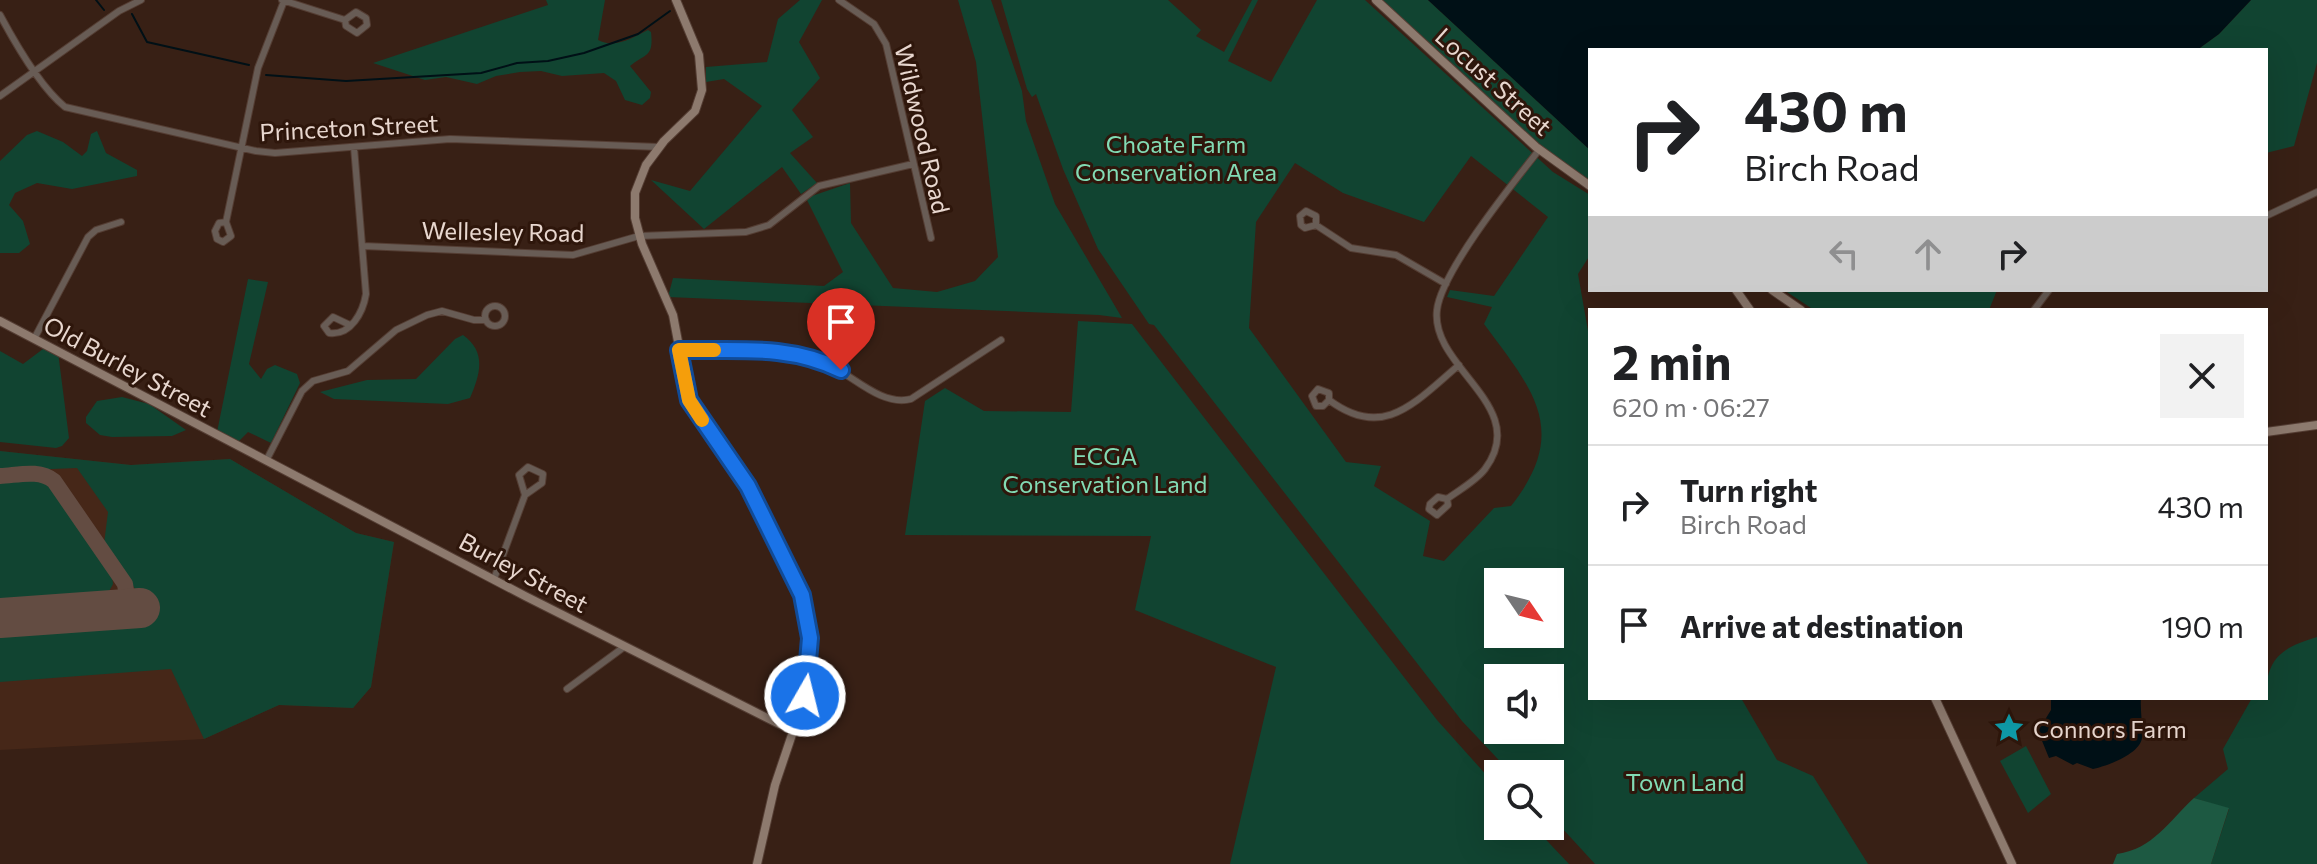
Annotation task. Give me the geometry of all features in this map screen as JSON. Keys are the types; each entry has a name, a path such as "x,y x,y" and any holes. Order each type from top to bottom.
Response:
{"main road":[{"path":"676,0 696,43 702,90 695,111 659,147 646,165 635,193 635,218 639,236 669,304 689,400 748,486 805,605 810,638 809,668 775,785 757,864"},
{"name":"Locust Street","path":"1376,0 1539,150 1588,185"},
{"path":"1775,292 1798,308"},
{"name":"Old Burley Street","path":"0,321 237,446"},
{"path":"2268,432 2317,425"},
{"name":"Burley Street","path":"237,446 793,731"},
{"path":"1936,700 2012,864"}],"street":[{"path":"0,96 119,11 141,0"},
{"path":"226,222 258,68 283,0 345,20"},
{"name":"Wildwood Road","path":"839,0 874,24 886,44 931,238"},
{"name":"Princeton Street","path":"0,15 35,71 59,103 72,111 267,154 450,139 659,147"},
{"path":"350,325 364,307 366,294 354,147"},
{"path":"1447,499 1485,470 1496,442 1497,425 1492,409 1459,365 1438,327 1437,311 1446,284 1482,226 1539,150"},
{"name":"Wellesley Road","path":"363,246 573,255 639,236 759,230 819,186 913,164"},
{"path":"2268,215 2317,192"},
{"path":"34,339 88,237 96,230 121,222"},
{"path":"1316,225 1351,248 1396,255 1446,284"},
{"path":"266,461 302,391 313,381 348,371 396,330 427,315 442,311 474,320 486,320"},
{"path":"679,350 798,353 841,370 895,402 911,399 1001,340"},
{"path":"1329,400 1361,419 1390,416 1424,394 1459,365"},
{"path":"494,579 525,495 542,483 543,474 536,468 528,467 521,471 519,482 525,495"},
{"path":"567,689 624,647"}],"shaded area":[{"path":"1428,0 2251,0 2219,34 2200,48 1588,48 1588,148"},
{"path":"0,451 131,465 230,459 356,533 394,542 371,687 353,708 279,705 204,739 0,750"},
{"path":"2051,700 2141,700 2140,744 2122,758 2093,769 2077,763 2073,765 2056,756 2049,758 2038,731 2051,710"}],"green space":[{"path":"546,0 605,0 598,40 604,42 617,43 648,30 651,32 650,51 630,66 651,92 650,98 642,105 625,100 616,81 604,73 562,76 541,71 520,72 496,76 477,84 446,77 425,80 373,63 548,5"},
{"path":"800,0 822,0 799,42 820,78 792,110 813,137 790,153 817,183 801,194 782,167 704,229 651,180 690,191 762,106 724,79 706,82 706,67 767,62 778,19"},
{"path":"958,0 991,0 1022,91 1026,121 1055,204 1122,318 668,297 673,278 824,286 843,272 806,198 850,183 851,223 893,288 937,292 975,281 998,257 976,62"},
{"path":"1001,0 1168,0 1201,30 1196,36 1224,52 1252,0 1258,0 1228,61 1271,82 1317,0 1365,0 1553,172 1588,194 1588,258 1578,274 1588,331 1588,700 1742,700 1777,760 1813,776 1868,864 1595,864 1564,830 1564,760 1499,760 1462,721 1154,325 1149,324 1098,249 1063,169 1036,94 1032,97 1027,89","holes":["1471,156 1548,217 1494,296 1450,290 1447,297 1492,307 1484,324 1517,369 1538,411 1541,432 1539,455 1529,479 1511,506 1494,508 1444,561 1423,556 1430,521 1374,486 1381,466 1346,462 1249,328 1256,222 1295,163 1343,193 1424,222"]},
{"path":"1381,0 1428,0 1588,148 1588,180 1540,149"},
{"path":"2251,0 2317,0 2317,63 2294,146 2268,152 2268,48 2200,48 2219,34"},
{"path":"37,131 63,142 82,156 87,151 91,134 97,131 106,153 137,170 137,176 72,189 37,183 15,193 9,205 23,221 30,244 19,253 0,253 0,161 27,135"},
{"path":"248,279 268,282 249,364 261,379 267,369 275,365 297,374 300,383 271,443 248,432 237,443 217,432"},
{"path":"1787,292 1996,292 1990,308 1811,308"},
{"name":"ECGA Conservation Land","path":"1078,321 1132,324 1437,720 1484,772 1484,840 1546,840 1569,864 1230,864 1276,667 1135,610 1151,536 905,535 925,401 945,388 984,411 1071,412"},
{"path":"463,335 476,349 479,364 470,398 448,404 334,399 320,392 367,380 416,379 455,339"},
{"path":"47,346 58,352 69,438 56,448 0,442 0,351 23,364"},
{"path":"122,397 149,404 186,430 172,436 112,437 100,435 86,423 86,417 97,401"},
{"path":"0,451 131,465 230,459 356,533 394,542 371,687 353,708 279,705 204,739 171,669 0,682 0,632 142,620 138,593 104,544 108,512 77,468 0,471"},
{"path":"40,479 48,483 112,576 113,584 107,595 0,605 0,482"},
{"path":"2317,637 2317,864 2211,864 2229,809 2194,798 2228,769 2223,749 2251,700 2268,700 2268,678 2273,664 2294,646"},
{"path":"2026,746 2051,794 2028,813 2000,761"},
{"path":"2194,798 2229,808 2211,864 2113,864 2117,854 2151,840"}],"waterway":[{"path":"96,0 104,10"},
{"path":"266,75 346,81 481,73 517,63 548,61 584,53 638,34 670,11"},
{"path":"132,14 147,42 249,65"}],"taxiway":[{"path":"0,476 35,474 54,481 125,584 127,597 115,609"}],"runway":[{"path":"0,618 140,608"}],"slow traffic":[{"path":"702,420 689,400 679,350 714,350"}],"place":[{"name":"Connors Farm","path":"2009,728"}],"route":[{"path":"805,696 810,638 802,595 771,528 736,465 689,400 679,350 784,351 820,360 841,370"}],"park label":[{"name":"Choate Farm Conservation Area","path":"1176,157"},
{"name":"Town Land","path":"1685,781"}]}
